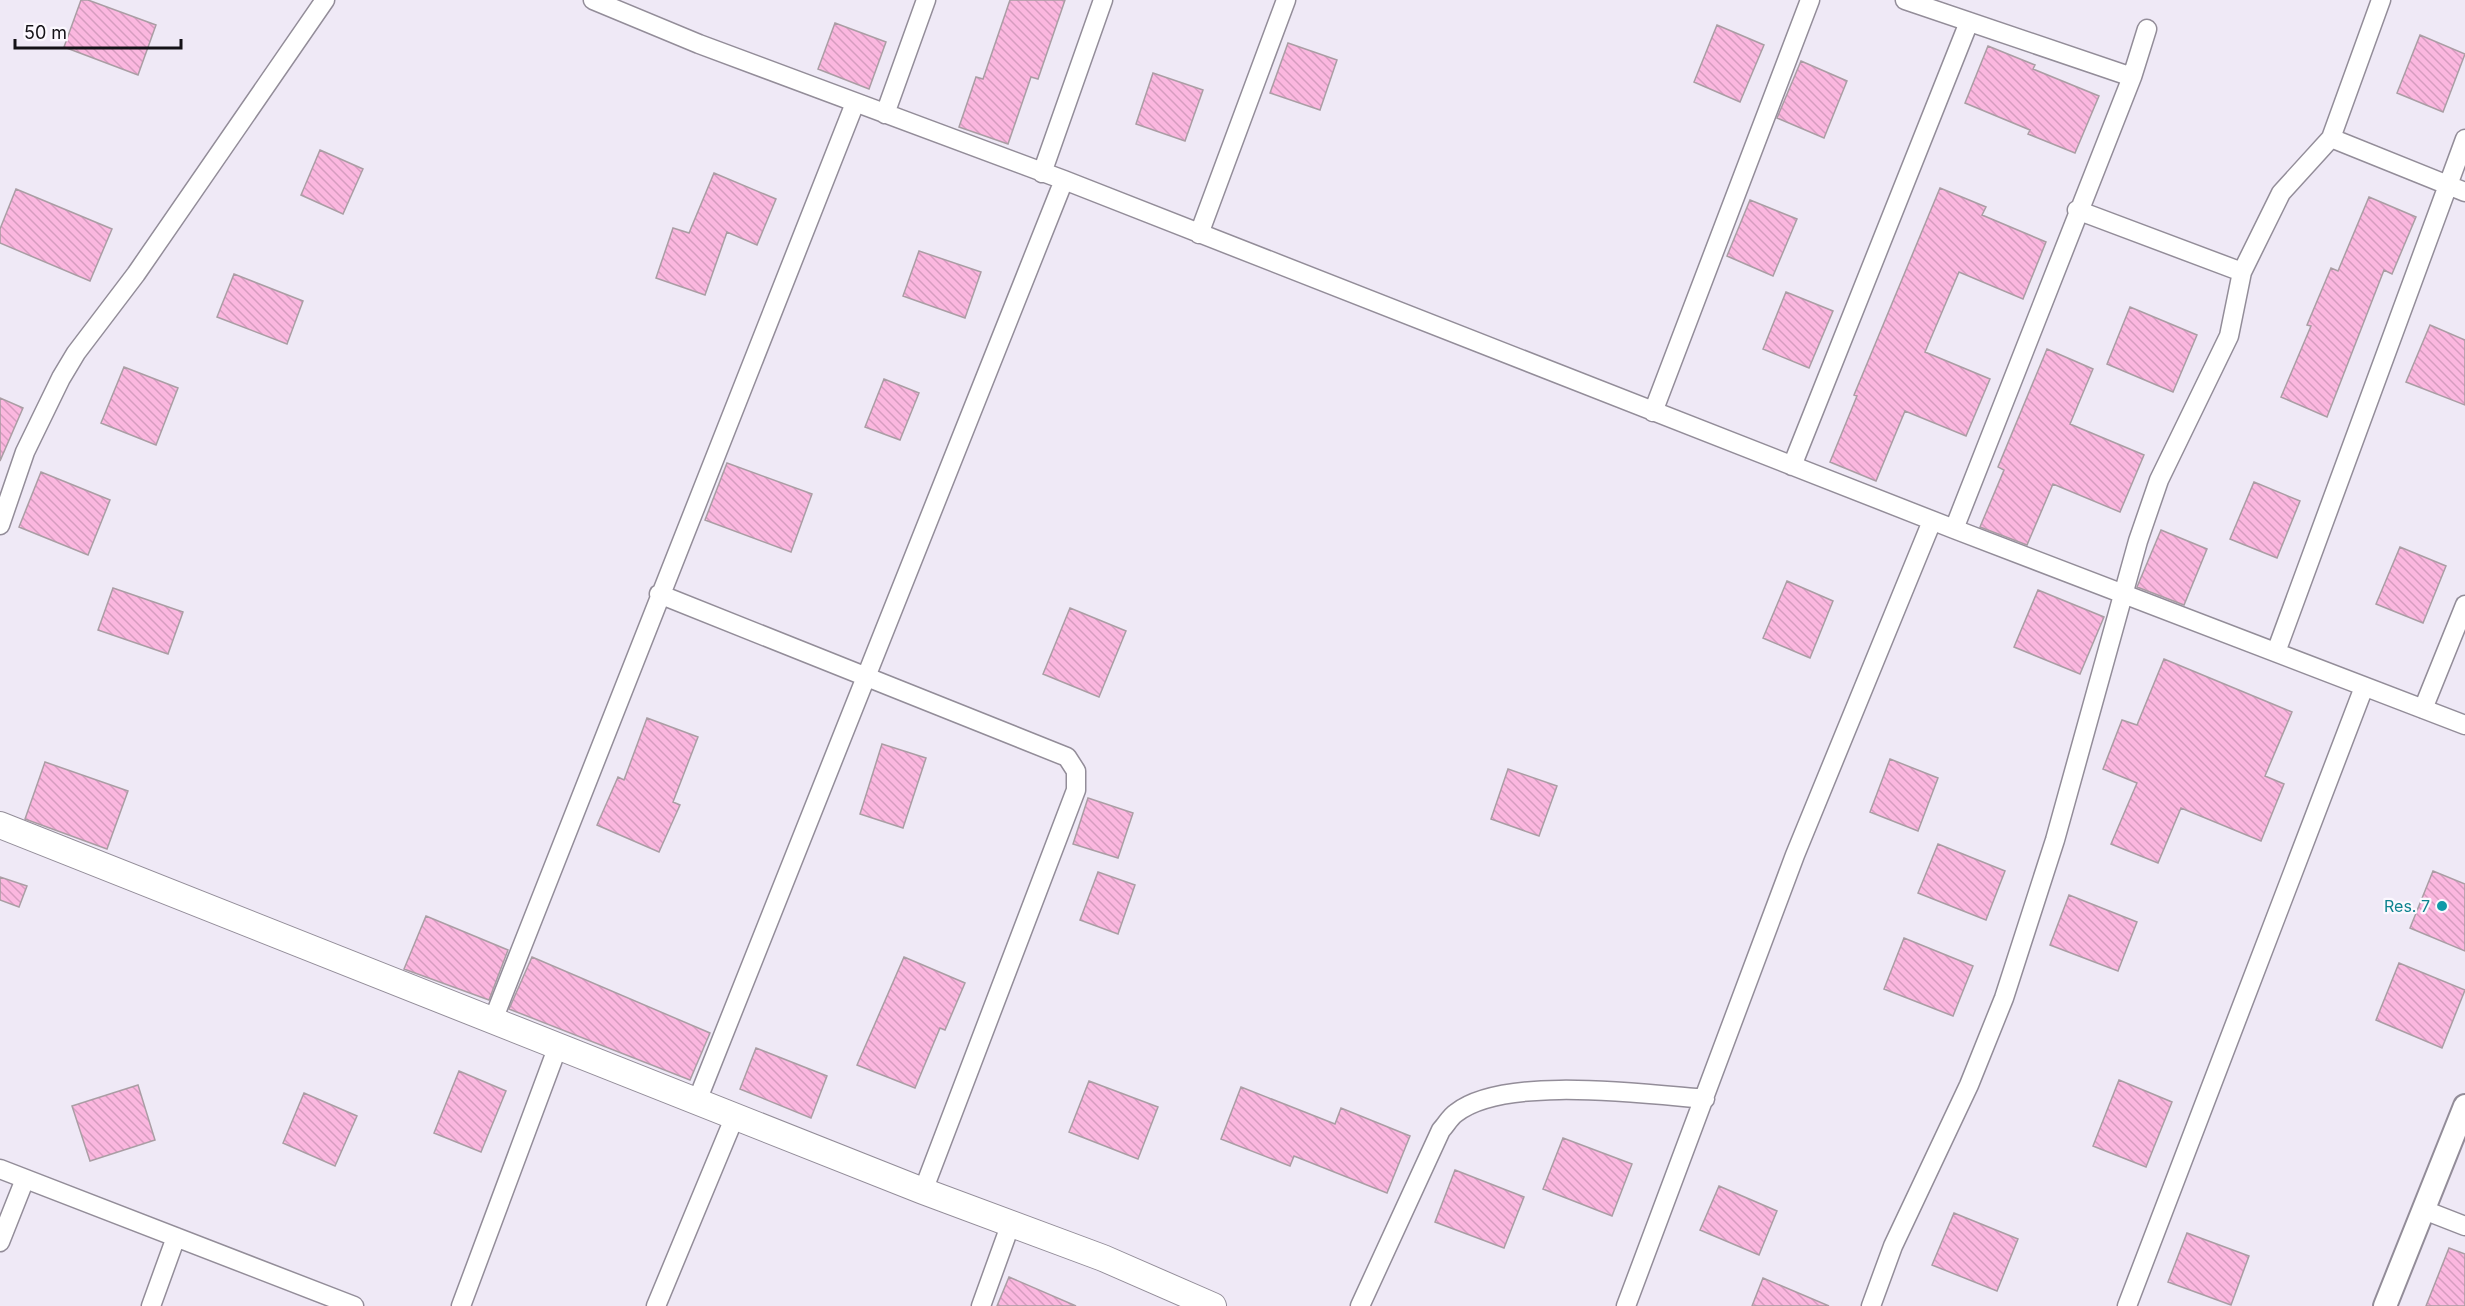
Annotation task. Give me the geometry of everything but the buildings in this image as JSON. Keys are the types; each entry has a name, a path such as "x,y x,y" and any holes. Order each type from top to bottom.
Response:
{"main road":[{"path":"0,825 923,1191 1103,1258 1212,1306"}],"street":[{"path":"0,525 25,452 61,378 76,353 136,274 325,0"},
{"path":"593,0 855,103 1064,180 1932,521 2465,725"},
{"path":"885,114 926,0"},
{"path":"1042,173 1103,0"},
{"path":"1199,234 1286,0"},
{"path":"1653,412 1810,0"},
{"path":"1905,0 2132,77"},
{"path":"1871,1306 1893,1246 1969,1085 2004,998 2055,840 2124,594 2159,480 2229,336 2242,272 2281,193 2331,138 2380,0"},
{"path":"1792,466 1969,22"},
{"path":"1954,529 2077,210 2132,77 2147,29"},
{"path":"493,1020 659,594 855,103"},
{"path":"2331,138 2465,192"},
{"path":"2276,652 2465,139"},
{"path":"697,1101 1064,180"},
{"path":"2077,210 2242,272"},
{"path":"1626,1306 1795,855 1932,521"},
{"path":"659,594 1066,757 1076,771 1076,790 923,1191"},
{"path":"2423,709 2465,605"},
{"path":"2127,1306 2364,687"},
{"path":"461,1306 558,1046"},
{"path":"1360,1306 1441,1130 1456,1113 1478,1102 1521,1092 1580,1089 1705,1099"},
{"path":"2385,1306 2465,1106"},
{"path":"656,1306 735,1116"},
{"path":"0,1169 354,1306"},
{"path":"0,1242 25,1179"},
{"path":"2424,1210 2465,1226"},
{"path":"981,1306 1011,1223"},
{"path":"151,1306 176,1238"}],"place":[{"name":"Res. 7","path":"2442,906"}]}
